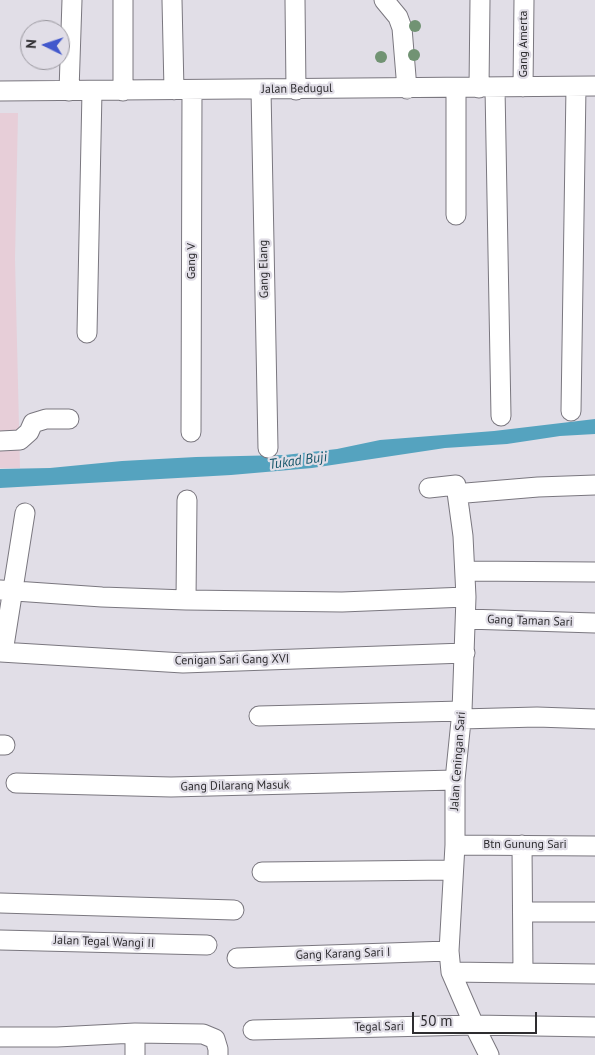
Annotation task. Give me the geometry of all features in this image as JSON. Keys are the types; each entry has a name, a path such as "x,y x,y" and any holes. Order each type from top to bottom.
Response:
{"street":[{"path":"69,91 72,0"},
{"path":"123,0 123,91"},
{"path":"172,0 174,90"},
{"path":"295,0 296,90"},
{"path":"384,0 398,17 402,28 407,89"},
{"path":"480,0 487,88 501,416"},
{"name":"Gang Amerta","path":"523,87 524,0"},
{"name":"Jalan Bedugul","path":"0,91 595,86"},
{"path":"570,411 576,87"},
{"path":"456,88 456,215"},
{"name":"Gang V","path":"192,90 192,432"},
{"name":"Gang Elang","path":"261,90 268,448"},
{"path":"87,333 92,91"},
{"path":"0,441 20,440 29,432 33,424 46,419 69,419"},
{"name":"Jalan Ceningan Sari","path":"429,488 456,485 463,536 465,571 465,653 455,780 455,845 452,870 449,951 451,972 489,1055"},
{"path":"466,493 538,487 595,485"},
{"path":"186,600 187,500"},
{"path":"1,652 7,590 25,513"},
{"path":"449,513 452,533 455,536 463,536"},
{"path":"465,571 595,572"},
{"path":"7,590 102,597 186,600 342,602 466,597"},
{"name":"Gang Taman Sari","path":"466,619 595,622"},
{"name":"Cenigan Sari Gang XVI","path":"1,652 183,663 465,653"},
{"path":"260,716 461,715 595,720"},
{"name":"Gang Dilarang Masuk","path":"16,783 171,787 455,780"},
{"name":"Btn Gunung Sari","path":"455,845 595,846"},
{"path":"522,846 523,973"},
{"path":"262,872 452,870"},
{"path":"0,904 234,910"},
{"path":"524,912 595,912"},
{"name":"Jalan Tegal Wangi II","path":"0,940 207,945"},
{"name":"Gang Karang Sari I","path":"237,958 449,951"},
{"path":"451,972 595,974"},
{"name":"Tegal Sari","path":"253,1030 474,1025 595,1027"},
{"path":"134,1055 135,1033"},
{"path":"0,1037 57,1037 135,1033 203,1034 215,1039 218,1055"}],"shaded area":[{"path":"0,113 18,113 15,259 20,468 0,468"}],"water":[{"name":"Tukad Buji","path":"595,419 595,434 560,436 507,444 445,448 312,468 231,475 0,488 0,469 50,468 122,461 196,457 285,455 337,449 380,440 494,431"}]}
